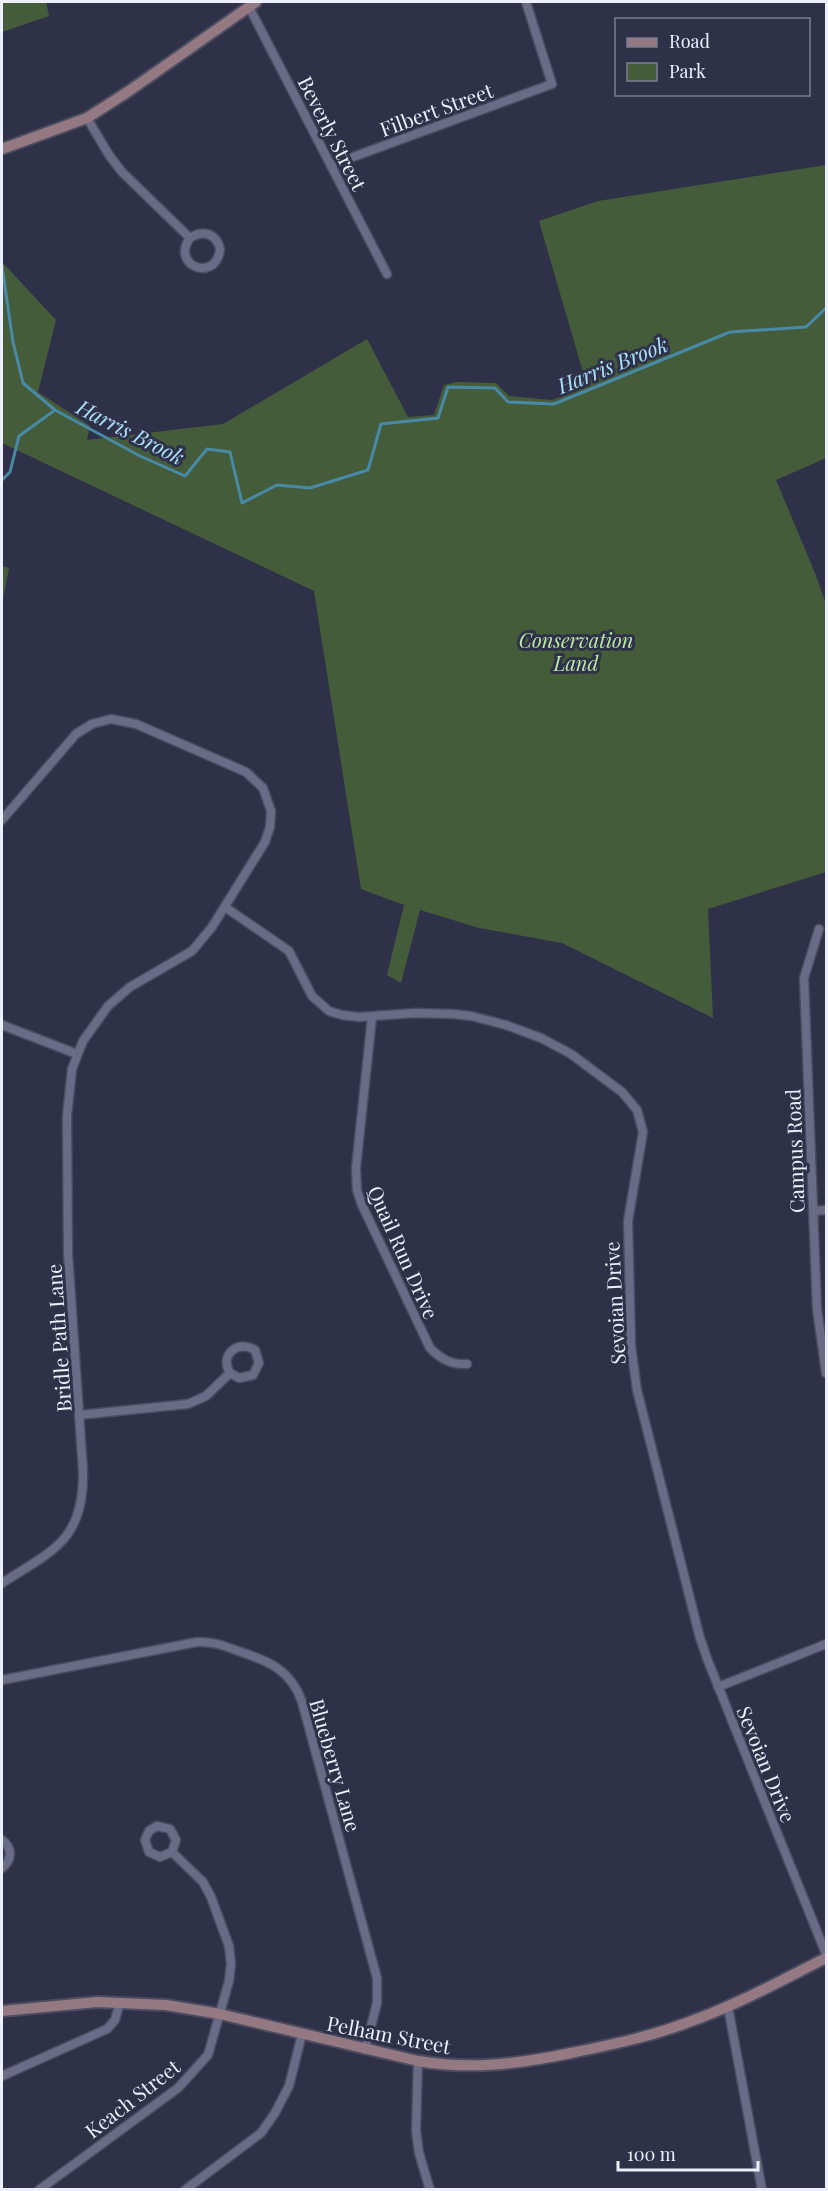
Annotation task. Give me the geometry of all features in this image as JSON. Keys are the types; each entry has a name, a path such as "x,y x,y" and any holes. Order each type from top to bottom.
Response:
{"street":[{"name":"Filbert Street","path":"331,165 552,84 526,2"},
{"path":"2,149 87,118 252,4"},
{"name":"Beverly Street","path":"252,4 387,274"},
{"path":"87,118 122,172 190,238"},
{"path":"200,233 215,238 220,249 217,261 201,268 190,263 185,253 185,247 190,238 200,233"},
{"name":"Bridle Path Lane","path":"2,820 81,730 98,721 111,719 136,724 246,772 258,782 267,795 271,811 268,835 212,927 192,951 130,987 108,1006 90,1028 77,1054 69,1085 68,1236 83,1489 74,1526 56,1547 2,1583"},
{"name":"Sevoian Drive","path":"225,907 289,951 312,996 322,1007 342,1016 453,1014 489,1020 525,1031 556,1045 584,1062 622,1092 637,1110 642,1123 642,1140 630,1199 627,1237 629,1327 633,1365 649,1440 700,1638 826,1956"},
{"name":"Campus Road","path":"819,929 804,978 817,1309 826,1373"},
{"name":"Quail Run Drive","path":"372,1017 356,1168 358,1197 430,1348 451,1363 467,1364"},
{"path":"2,1025 77,1054"},
{"path":"813,1210 826,1210"},
{"path":"80,1415 188,1404 206,1396 230,1372"},
{"name":"Blueberry Lane","path":"2,1680 202,1641 219,1644 263,1659 285,1673 297,1689 302,1702 377,1978 378,2003 365,2050"},
{"path":"718,1688 826,1644"},
{"path":"2,1840 10,1853 8,1862 2,1868"},
{"name":"Keach Street","path":"39,2190 178,2088 208,2055 230,1973 227,1938 203,1882 172,1852"},
{"name":"Pelham Street","path":"2,2011 120,2002 166,2005 220,2014 418,2061 465,2066 516,2064 637,2039 687,2023 728,2007 826,1956"},
{"path":"2,2076 107,2029 115,2020 120,2002"},
{"path":"728,2007 762,2190"},
{"path":"185,2190 261,2133 275,2113 289,2085 302,2034"},
{"path":"418,2061 416,2131 419,2153 430,2190"}],"green space":[{"path":"2,2 46,2 49,16 2,32"},
{"name":"Conservation Land","path":"826,165 826,458 776,480 826,604 826,872 708,909 713,1018 562,943 479,928 420,910 401,983 387,975 404,905 361,889 314,591 2,443 2,262 56,320 38,392 90,426 87,440 223,424 367,339 408,417 434,415 444,385 457,382 496,383 509,396 552,400 587,386 539,221 598,201"},
{"path":"2,566 9,568 2,604"}],"waterway":[{"path":"2,266 13,342 23,383 55,410"},
{"name":"Harris Brook","path":"2,480 10,472 19,436 55,410 140,456 185,476 207,449 230,452 242,503 277,485 310,488 368,470 381,424 438,418 448,387 495,388 508,402 554,404 730,332 806,327 826,308"}]}
